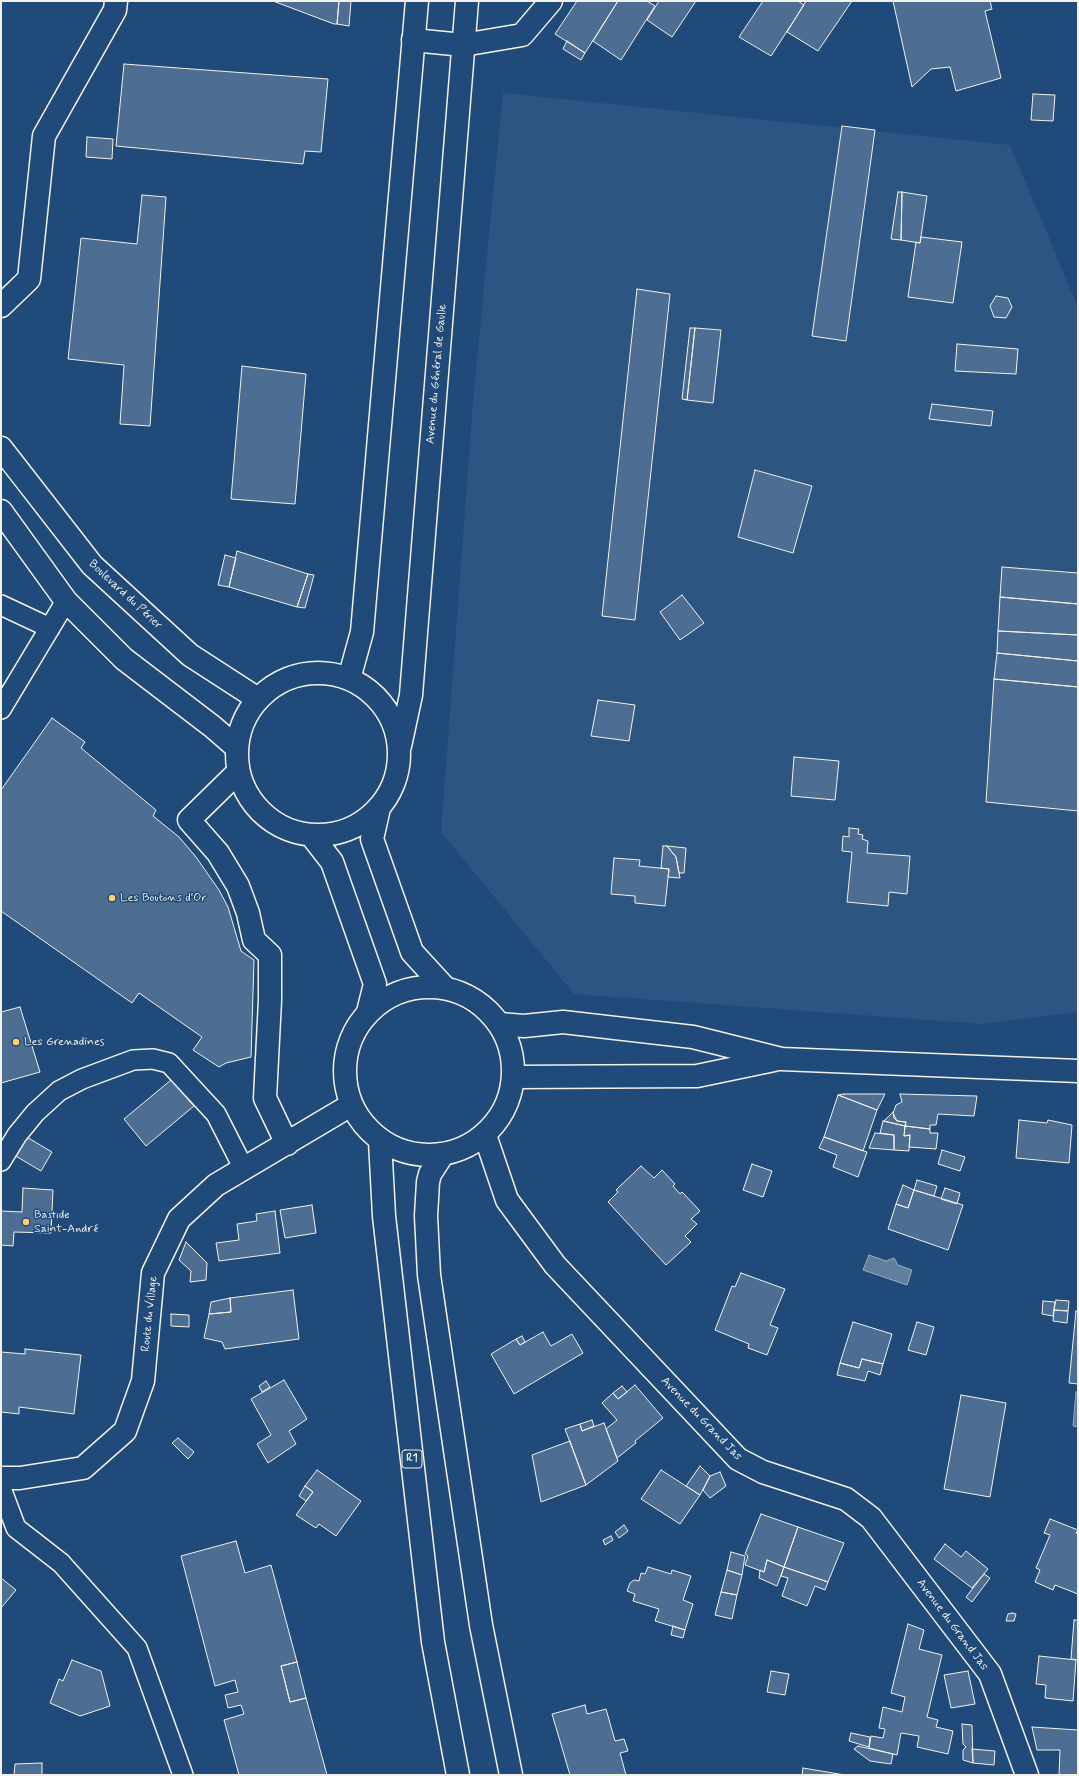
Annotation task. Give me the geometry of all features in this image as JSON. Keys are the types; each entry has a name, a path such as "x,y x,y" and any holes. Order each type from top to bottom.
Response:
{"main road":[{"path":"1,306 29,279 44,136 115,10 116,1"},
{"path":"349,679 362,632 417,1"},
{"name":"Avenue du Général de Gaulle","path":"400,746 411,695 467,1"},
{"path":"413,40 463,44 522,36 551,1"},
{"name":"Boulevard du Périer","path":"1,448 92,564 190,655 258,699"},
{"path":"1,511 66,601 124,659 213,727 236,747"},
{"path":"325,673 349,679 368,690 383,706 394,725 400,746 398,769 392,790 379,808 360,824 336,834 311,835 286,829 264,816 248,796 238,772 236,747 243,721 258,699 277,683 300,674 325,673"},
{"path":"238,772 189,820 218,853 238,886 248,913 254,940 270,955 270,1000 265,1098 287,1144"},
{"path":"379,808 372,839 412,952 446,988"},
{"path":"311,835 332,862 375,984 368,1012"},
{"path":"417,987 446,988 466,995 485,1008 499,1024 511,1050 514,1077 509,1098 500,1118 485,1135 466,1148 444,1154 422,1155 400,1151 380,1140 363,1125 351,1105 345,1081 346,1056 353,1032 368,1012 391,996 417,987"},
{"path":"499,1024 524,1026 564,1022 693,1037 781,1059 1078,1071"},
{"path":"514,1077 697,1076 781,1059"},
{"name":"Route du Village","path":"1,1478 20,1478 84,1468 125,1431 143,1381 153,1273 179,1220 216,1185 351,1105"},
{"name":"Avenue du Grand Jas","path":"485,1135 507,1200 555,1265 738,1459 763,1472 846,1499 871,1518 990,1674 1027,1775"},
{"name":"R1","path":"380,1140 384,1216 433,1642 458,1775"},
{"path":"444,1154 430,1174 428,1182 426,1216 429,1275 481,1625 511,1775"}],"lane":[{"path":"1,709 66,601"},
{"path":"1,605 50,628"},
{"path":"1,1161 17,1135 35,1113 59,1091 82,1079 133,1060 152,1059 169,1063 216,1114 244,1169"},
{"path":"1,1488 16,1528 61,1563 137,1648 183,1775"}],"shaded area":[{"path":"503,93 1010,145 1078,307 1078,1012 983,1024 574,994 441,832 474,389"},
{"path":"869,1255 886,1261 894,1258 898,1265 912,1270 907,1285 863,1270"},
{"path":"1076,1392 1078,1392 1078,1427 1073,1426"}],"building":[{"path":"273,1 339,1 337,24 334,24"},
{"path":"339,1 351,1 349,26 337,24"},
{"path":"577,1 618,1 585,53 555,34"},
{"path":"618,1 647,1 655,6 621,60 593,41"},
{"path":"659,1 696,1 672,37 647,20"},
{"path":"763,1 798,1 804,5 771,56 739,37"},
{"path":"806,1 852,1 818,51 787,32"},
{"path":"893,1 990,1 992,9 985,11 1001,78 956,91 950,67 931,69 912,87"},
{"path":"567,41 585,53 581,60 563,49"},
{"path":"124,64 328,79 321,152 305,151 303,164 116,146"},
{"path":"1033,94 1055,95 1053,121 1031,120"},
{"path":"842,126 875,130 846,341 812,336"},
{"path":"87,137 113,139 112,159 86,157"},
{"path":"898,192 902,192 901,240 891,239"},
{"path":"902,192 927,196 920,243 901,240"},
{"path":"142,195 166,197 150,426 120,424 124,365 68,359 81,238 137,244"},
{"path":"921,237 962,242 953,303 908,297 916,242 920,243"},
{"path":"637,289 670,294 635,620 602,616"},
{"path":"996,296 1008,298 1012,307 1006,318 994,317 990,306"},
{"path":"690,328 695,328 687,400 682,399"},
{"path":"695,328 721,330 713,403 687,400"},
{"path":"957,344 1018,349 1016,374 955,371"},
{"path":"242,366 306,374 295,504 231,499"},
{"path":"932,404 993,411 991,426 929,419"},
{"path":"755,470 812,486 793,553 738,537"},
{"path":"237,551 308,574 297,607 229,587"},
{"path":"225,555 236,558 229,587 218,585"},
{"path":"1002,567 1078,573 1078,604 1000,597"},
{"path":"308,574 314,575 305,608 297,607"},
{"path":"682,595 704,623 680,640 660,612"},
{"path":"1000,597 1078,604 1078,635 998,631"},
{"path":"998,631 1078,635 1078,661 997,653"},
{"path":"997,653 1078,661 1078,687 994,679"},
{"path":"994,679 1078,687 1078,811 986,802"},
{"path":"598,700 635,705 629,741 591,736"},
{"name":"Les Boutons d'Or","path":"52,718 85,742 81,748 156,810 153,816 179,837 196,857 219,890 228,907 241,951 254,960 251,1057 226,1063 219,1067 193,1050 202,1037 139,993 132,1003 1,911 1,790"},
{"path":"794,757 839,761 835,800 791,796"},
{"path":"849,828 859,829 858,834 863,835 862,839 868,841 867,853 910,856 907,894 889,892 888,906 847,902 852,852 842,851 843,836 849,837"},
{"path":"663,846 667,846 676,857 680,878 668,877 669,869 661,868"},
{"path":"667,846 686,848 684,873 679,873 676,857"},
{"path":"614,858 640,860 639,866 669,869 665,906 635,903 635,896 611,894"},
{"name":"Les Grenadines","path":"20,1007 40,1072 1,1083 1,1012"},
{"path":"171,1080 194,1106 146,1146 124,1119"},
{"path":"885,1094 877,1110 838,1095"},
{"path":"900,1094 977,1096 974,1116 938,1114 936,1125 930,1125 930,1129 905,1126 906,1122 897,1121 893,1113 896,1105 902,1102"},
{"path":"838,1095 877,1110 863,1151 824,1137"},
{"path":"893,1112 894,1118 897,1121 906,1122 905,1126 884,1121"},
{"path":"1019,1120 1047,1123 1048,1120 1072,1125 1069,1163 1016,1158"},
{"path":"883,1121 905,1126 904,1136 910,1135 909,1151 894,1150 894,1135 880,1133"},
{"path":"905,1126 930,1129 930,1133 938,1133 936,1149 909,1147 910,1135 904,1136"},
{"path":"875,1133 894,1135 894,1150 869,1148"},
{"path":"25,1136 52,1152 41,1171 14,1155"},
{"path":"824,1137 867,1152 858,1177 833,1167 837,1155 819,1148"},
{"path":"942,1150 965,1157 960,1171 938,1164"},
{"path":"752,1164 772,1171 763,1197 743,1190"},
{"path":"641,1166 654,1178 662,1170 675,1184 673,1186 680,1194 682,1192 700,1211 691,1219 697,1224 685,1236 691,1242 666,1265 608,1202 618,1192 616,1190"},
{"path":"917,1180 937,1186 934,1196 914,1190"},
{"path":"903,1185 914,1190 908,1208 896,1204"},
{"name":"Bastide Saint-André","path":"23,1188 53,1190 51,1233 14,1232 13,1246 1,1245 1,1211 22,1212"},
{"path":"945,1188 960,1193 957,1204 941,1199"},
{"path":"914,1190 963,1205 948,1250 888,1229 896,1204 908,1208"},
{"path":"312,1205 316,1233 285,1238 280,1210"},
{"path":"275,1211 280,1253 219,1261 216,1243 239,1240 237,1224 257,1221 256,1214"},
{"path":"186,1242 207,1263 206,1280 190,1282 191,1271 179,1260"},
{"path":"741,1273 785,1289 770,1325 778,1328 767,1355 748,1348 749,1344 715,1330 732,1286 735,1287"},
{"path":"293,1290 299,1339 225,1349 222,1342 204,1338 209,1314 231,1312 230,1298"},
{"path":"230,1298 231,1312 209,1314 211,1302"},
{"path":"1056,1300 1069,1301 1068,1311 1054,1310"},
{"path":"1043,1301 1055,1302 1053,1316 1042,1314"},
{"path":"1054,1310 1068,1311 1067,1323 1053,1321"},
{"path":"1076,1311 1078,1312 1078,1384 1069,1383"},
{"path":"171,1314 189,1315 189,1327 171,1326"},
{"path":"853,1322 892,1334 883,1364 862,1359 859,1368 840,1363"},
{"path":"917,1322 934,1327 926,1355 908,1350"},
{"path":"543,1332 551,1346 572,1334 583,1353 514,1394 491,1354 516,1339 520,1345"},
{"path":"522,1336 525,1342 520,1345 516,1339"},
{"path":"25,1349 81,1355 74,1414 19,1407 19,1414 1,1412 1,1352 25,1354"},
{"path":"862,1359 883,1364 880,1375 868,1371 865,1381 837,1375 840,1363 859,1368"},
{"path":"284,1380 307,1419 289,1431 296,1444 268,1463 257,1444 271,1435 251,1399"},
{"path":"266,1381 270,1387 262,1392 259,1386"},
{"path":"635,1385 663,1418 617,1458 606,1429 617,1420 602,1403 613,1393 618,1399"},
{"path":"622,1386 627,1392 618,1399 613,1393"},
{"path":"961,1395 1006,1403 990,1497 944,1489"},
{"path":"592,1420 594,1426 582,1431 580,1424"},
{"path":"604,1423 618,1461 586,1485 565,1429 580,1424 582,1431"},
{"path":"178,1438 194,1452 188,1459 172,1443"},
{"path":"570,1441 586,1485 541,1502 532,1455"},
{"path":"700,1466 710,1476 700,1495 686,1486"},
{"path":"317,1470 361,1501 336,1536 319,1524 316,1528 296,1515 313,1492 305,1486"},
{"path":"661,1470 700,1495 680,1524 641,1499"},
{"path":"720,1472 726,1486 710,1498 703,1490 710,1476"},
{"path":"305,1486 313,1492 306,1501 299,1496"},
{"path":"761,1514 798,1527 784,1567 767,1560 764,1572 745,1565 748,1556 745,1554"},
{"path":"1050,1519 1078,1530 1076,1533 1078,1534 1078,1594 1055,1585 1053,1590 1035,1582 1040,1570 1036,1568 1050,1535 1044,1533"},
{"path":"624,1525 628,1531 619,1538 615,1532"},
{"path":"798,1527 844,1543 828,1582 784,1567"},
{"path":"611,1536 613,1540 605,1545 603,1540"},
{"path":"236,1541 245,1573 271,1565 297,1662 281,1666 290,1702 306,1698 327,1775 239,1775 224,1720 244,1714 241,1705 228,1708 225,1695 238,1692 235,1680 215,1686 181,1556"},
{"path":"945,1544 961,1557 966,1551 988,1569 972,1588 934,1559"},
{"path":"731,1552 745,1556 742,1575 727,1570"},
{"path":"767,1560 784,1567 777,1586 759,1578 760,1570 764,1572"},
{"path":"648,1567 671,1574 672,1570 691,1576 683,1600 693,1604 685,1630 655,1621 659,1609 633,1601 635,1594 627,1591 630,1583 634,1580 639,1581 641,1573 645,1574"},
{"path":"784,1567 828,1582 825,1590 815,1586 807,1606 782,1596 788,1578 781,1576"},
{"path":"727,1570 742,1575 737,1595 721,1592"},
{"path":"984,1574 990,1578 972,1602 966,1597"},
{"path":"1,1578 16,1590 1,1608"},
{"path":"721,1592 737,1595 732,1619 715,1615"},
{"path":"1008,1614 1016,1614 1014,1621 1006,1621"},
{"path":"1074,1620 1078,1620 1078,1660 1071,1659"},
{"path":"908,1624 924,1630 919,1649 942,1655 927,1717 938,1720 936,1727 953,1731 948,1754 917,1747 919,1736 901,1733 897,1755 869,1748 871,1736 883,1738 885,1729 879,1728 883,1707 902,1712 905,1697 891,1693"},
{"path":"673,1626 685,1630 683,1638 671,1635"},
{"path":"1039,1656 1076,1660 1073,1701 1045,1698 1046,1685 1036,1684"},
{"path":"72,1660 101,1671 110,1706 80,1716 50,1703 59,1679 63,1681"},
{"path":"297,1662 306,1698 290,1702 281,1666"},
{"path":"771,1671 789,1674 785,1695 767,1692"},
{"path":"968,1671 975,1704 951,1708 944,1675"},
{"path":"585,1705 587,1714 606,1709 615,1741 624,1739 628,1751 620,1753 626,1775 570,1775 552,1714"},
{"path":"962,1724 972,1725 973,1763 963,1760 963,1750 966,1747 963,1744"},
{"path":"1032,1727 1078,1730 1078,1775 1059,1775 1060,1750 1037,1750"},
{"path":"851,1733 870,1737 869,1747 849,1741"},
{"path":"858,1746 893,1754 891,1764 870,1761 854,1749"},
{"path":"972,1749 995,1751 994,1765 973,1763"},
{"path":"42,1763 42,1775 14,1775 15,1764"},
{"path":"803,1768 845,1775 802,1775"}],"place":[{"name":"Les Boutons d'Or","path":"112,898"},
{"name":"Les Grenadines","path":"16,1042"},
{"name":"Bastide Saint-André","path":"26,1222"}]}
